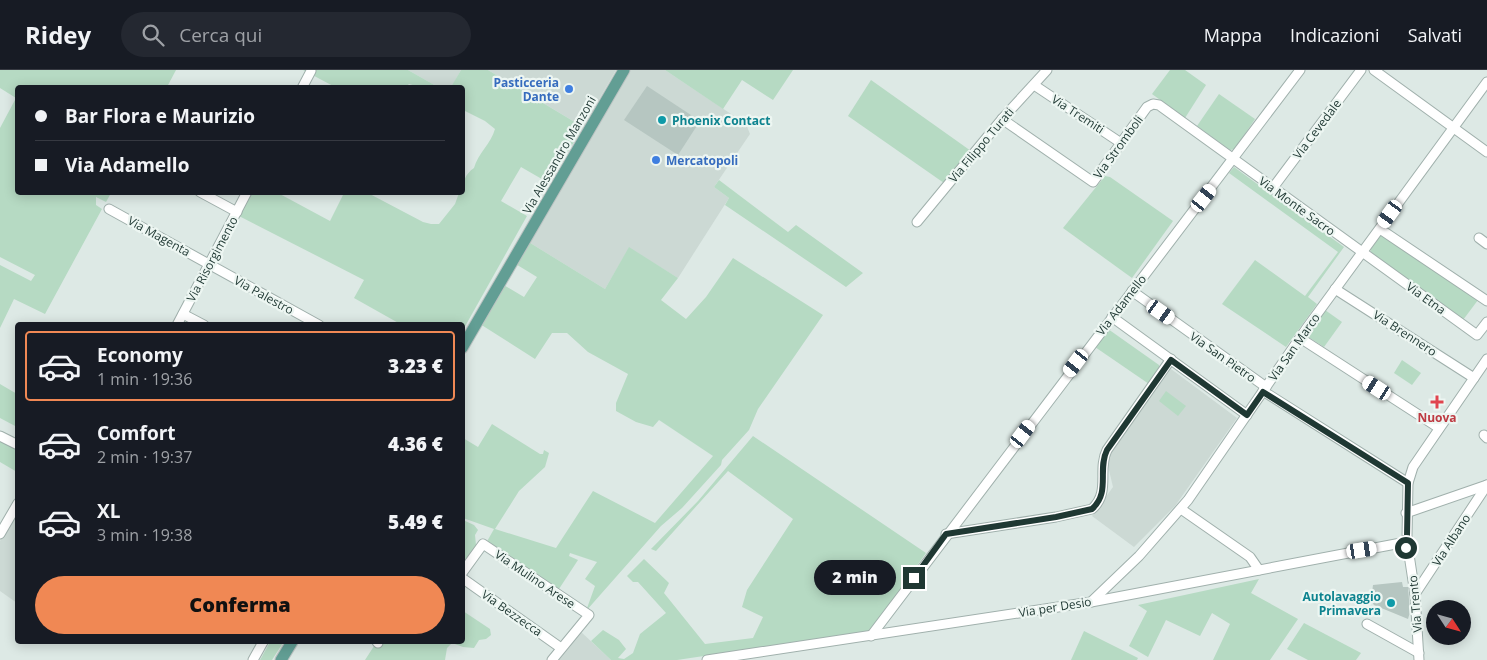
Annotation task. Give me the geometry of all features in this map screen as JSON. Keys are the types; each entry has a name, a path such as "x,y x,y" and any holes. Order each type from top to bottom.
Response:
{"main road":[{"name":"Via Alessandro Manzoni","path":"465,343 624,70"},
{"path":"281,660 291,644"}],"street":[{"name":"Via Filippo Turati","path":"917,222 1002,119 1047,70"},
{"name":"Via Adamello","path":"871,636 946,534 1234,159 1300,70"},
{"name":"Via Cevedale","path":"1272,189 1361,70"},
{"path":"1374,70 1487,152"},
{"path":"304,85 311,71"},
{"name":"Via San Marco","path":"1091,602 1139,556 1181,509 1335,289 1487,82"},
{"name":"Via Tremiti","path":"1034,85 1121,143"},
{"name":"Via Stromboli","path":"1002,119 1093,182 1147,107 1153,104 1159,105 1234,159"},
{"name":"Via Monte Sacro","path":"1234,159 1272,189 1362,252"},
{"path":"206,195 237,212"},
{"name":"Via Risorgimento","path":"179,322 246,195"},
{"name":"Via Magenta","path":"109,209 209,264"},
{"path":"1380,229 1487,301"},
{"path":"1479,238 1487,244"},
{"name":"Via Etna","path":"1362,252 1477,335 1487,322"},
{"name":"Via Palestro","path":"209,264 313,322"},
{"name":"Via Brennero","path":"1335,289 1474,378"},
{"name":"Via San Pietro","path":"1132,292 1265,389 1408,483"},
{"path":"183,314 198,322"},
{"path":"1112,317 1247,415"},
{"path":"1300,338 1439,428"},
{"name":"Via Trento","path":"1419,656 1415,594 1406,543 1408,483 1413,467 1487,359"},
{"path":"946,534 1056,517 1092,509 1103,492 1102,462 1107,450 1171,360"},
{"path":"0,436 15,444"},
{"path":"1406,512 1487,485"},
{"name":"Via Albano","path":"1415,594 1487,485"},
{"path":"0,534 15,508"},
{"path":"1181,509 1250,557 1259,570"},
{"name":"Via per Desio","path":"707,660 1091,602 1349,552 1406,543"},
{"name":"Via Mulino Arese","path":"465,569 483,544 589,615 552,660"},
{"name":"Via Bezzecca","path":"465,580 562,648"},
{"path":"1367,624 1419,656"},
{"path":"253,660 262,644"}],"shaded area":[{"path":"408,70 461,70 453,85 434,85"},
{"path":"488,70 616,70 583,127"},
{"path":"628,70 665,70 746,124 750,134 714,187 729,198 678,278 629,248 605,289 527,241"},
{"path":"1171,369 1237,418 1175,506 1134,547 1092,516 1113,487 1108,466 1109,456"},
{"path":"15,516 15,602 0,591 0,541"},
{"path":"580,631 611,660 556,660"}],"green space":[{"path":"0,70 176,70 168,85 15,85 15,97 0,88"},
{"path":"303,70 408,70 434,85 409,84 331,85"},
{"path":"461,70 488,70 583,127 551,180 547,182 521,167 501,201 527,216 465,326 465,322 397,322 354,298 364,280 239,216 250,195 282,195 330,221 343,195 372,195 423,222 439,224 455,204 458,195 465,195 465,180 474,168 495,129 485,121 465,111 465,85 452,85"},
{"path":"665,70 793,70 773,100 742,80 723,109"},
{"path":"1170,70 1185,70 1206,85 1185,118 1152,94"},
{"path":"871,80 971,151 944,183 848,116"},
{"path":"1219,94 1255,119 1235,149 1230,150 1197,126"},
{"path":"15,100 15,195 110,195 106,202 96,197 96,205 102,209 45,314 14,299 0,328 0,265 31,281 35,275 0,257 0,128"},
{"path":"1234,167 1344,247 1308,297 1317,304 1286,347 1222,304 1255,260 1305,296 1338,252 1229,173"},
{"path":"1105,176 1110,177 1173,221 1132,278 1063,228"},
{"path":"719,180 788,232 796,225 863,273 846,287 725,205 729,198 714,187"},
{"path":"1379,236 1383,236 1478,300 1463,320 1372,254 1370,249"},
{"path":"527,241 605,289 629,247 678,278 661,300 686,319 706,297 733,258 823,315 758,409 749,430 722,460 721,465 682,508 661,526 586,611 595,586 585,579 597,562 570,553 569,556 578,560 557,592 485,545 494,529 465,519 465,439 478,447 492,424 540,454 543,454 544,450 549,453 545,467 519,491 495,529 556,548 593,491 655,523 713,456 659,420 653,427 636,422 616,411 616,403 628,374 588,352 567,333 552,333 535,359 480,324 502,284 524,297 537,277 514,263"},
{"path":"1325,310 1342,322 1324,347 1307,336"},
{"path":"1108,329 1159,365 1159,369 1149,384 1095,347"},
{"path":"1402,360 1421,373 1412,385 1394,373"},
{"path":"0,384 15,393 15,426 0,418"},
{"path":"1166,391 1186,406 1178,416 1159,401"},
{"path":"753,436 926,553 871,631 677,660 611,660 591,641 603,630 619,640 626,649 618,658 624,659 633,653 640,634 666,613 638,582 633,582 627,576 644,559 669,583 664,593 705,644 753,638 763,617 742,607 747,590 793,519 728,471 656,551 651,549 698,501"},
{"path":"0,440 15,448 15,471 0,462"},
{"path":"465,521 474,525 478,530 475,535 476,545 465,563"},
{"path":"1259,579 1251,593 1298,619 1270,660 1213,660 1230,624 1212,613 1200,636 1166,620 1148,657 1129,646 1147,611 1138,605"},
{"path":"465,612 490,629 491,635 486,639 479,640 474,648 455,644 465,644"},
{"path":"1304,623 1361,653 1356,660 1308,660 1287,649"},
{"path":"1084,631 1138,658 1137,660 1071,660"},
{"path":"269,644 282,644 272,660 260,660"},
{"path":"375,644 451,644 447,648 445,660 365,660"}],"building":[{"name":"Phoenix Contact","path":"647,86 700,121 678,155 624,120"},
{"name":"Autolavaggio Primavera","path":"1402,582 1403,587 1408,587 1410,612 1408,619 1374,605 1371,601 1373,585"}],"place":[{"name":"Pasticceria Dante","path":"569,89"},
{"name":"Phoenix Contact","path":"662,120"},
{"name":"Mercatopoli","path":"656,160"},
{"name":"Nuova","path":"1437,402"},
{"name":"Autolavaggio Primavera","path":"1391,603"}],"route":[{"path":"914,578 946,534 1056,517 1092,509 1103,492 1102,462 1107,450 1171,360 1247,415 1263,392 1408,483 1407,537 1401,541 1402,546 1406,548"}]}
